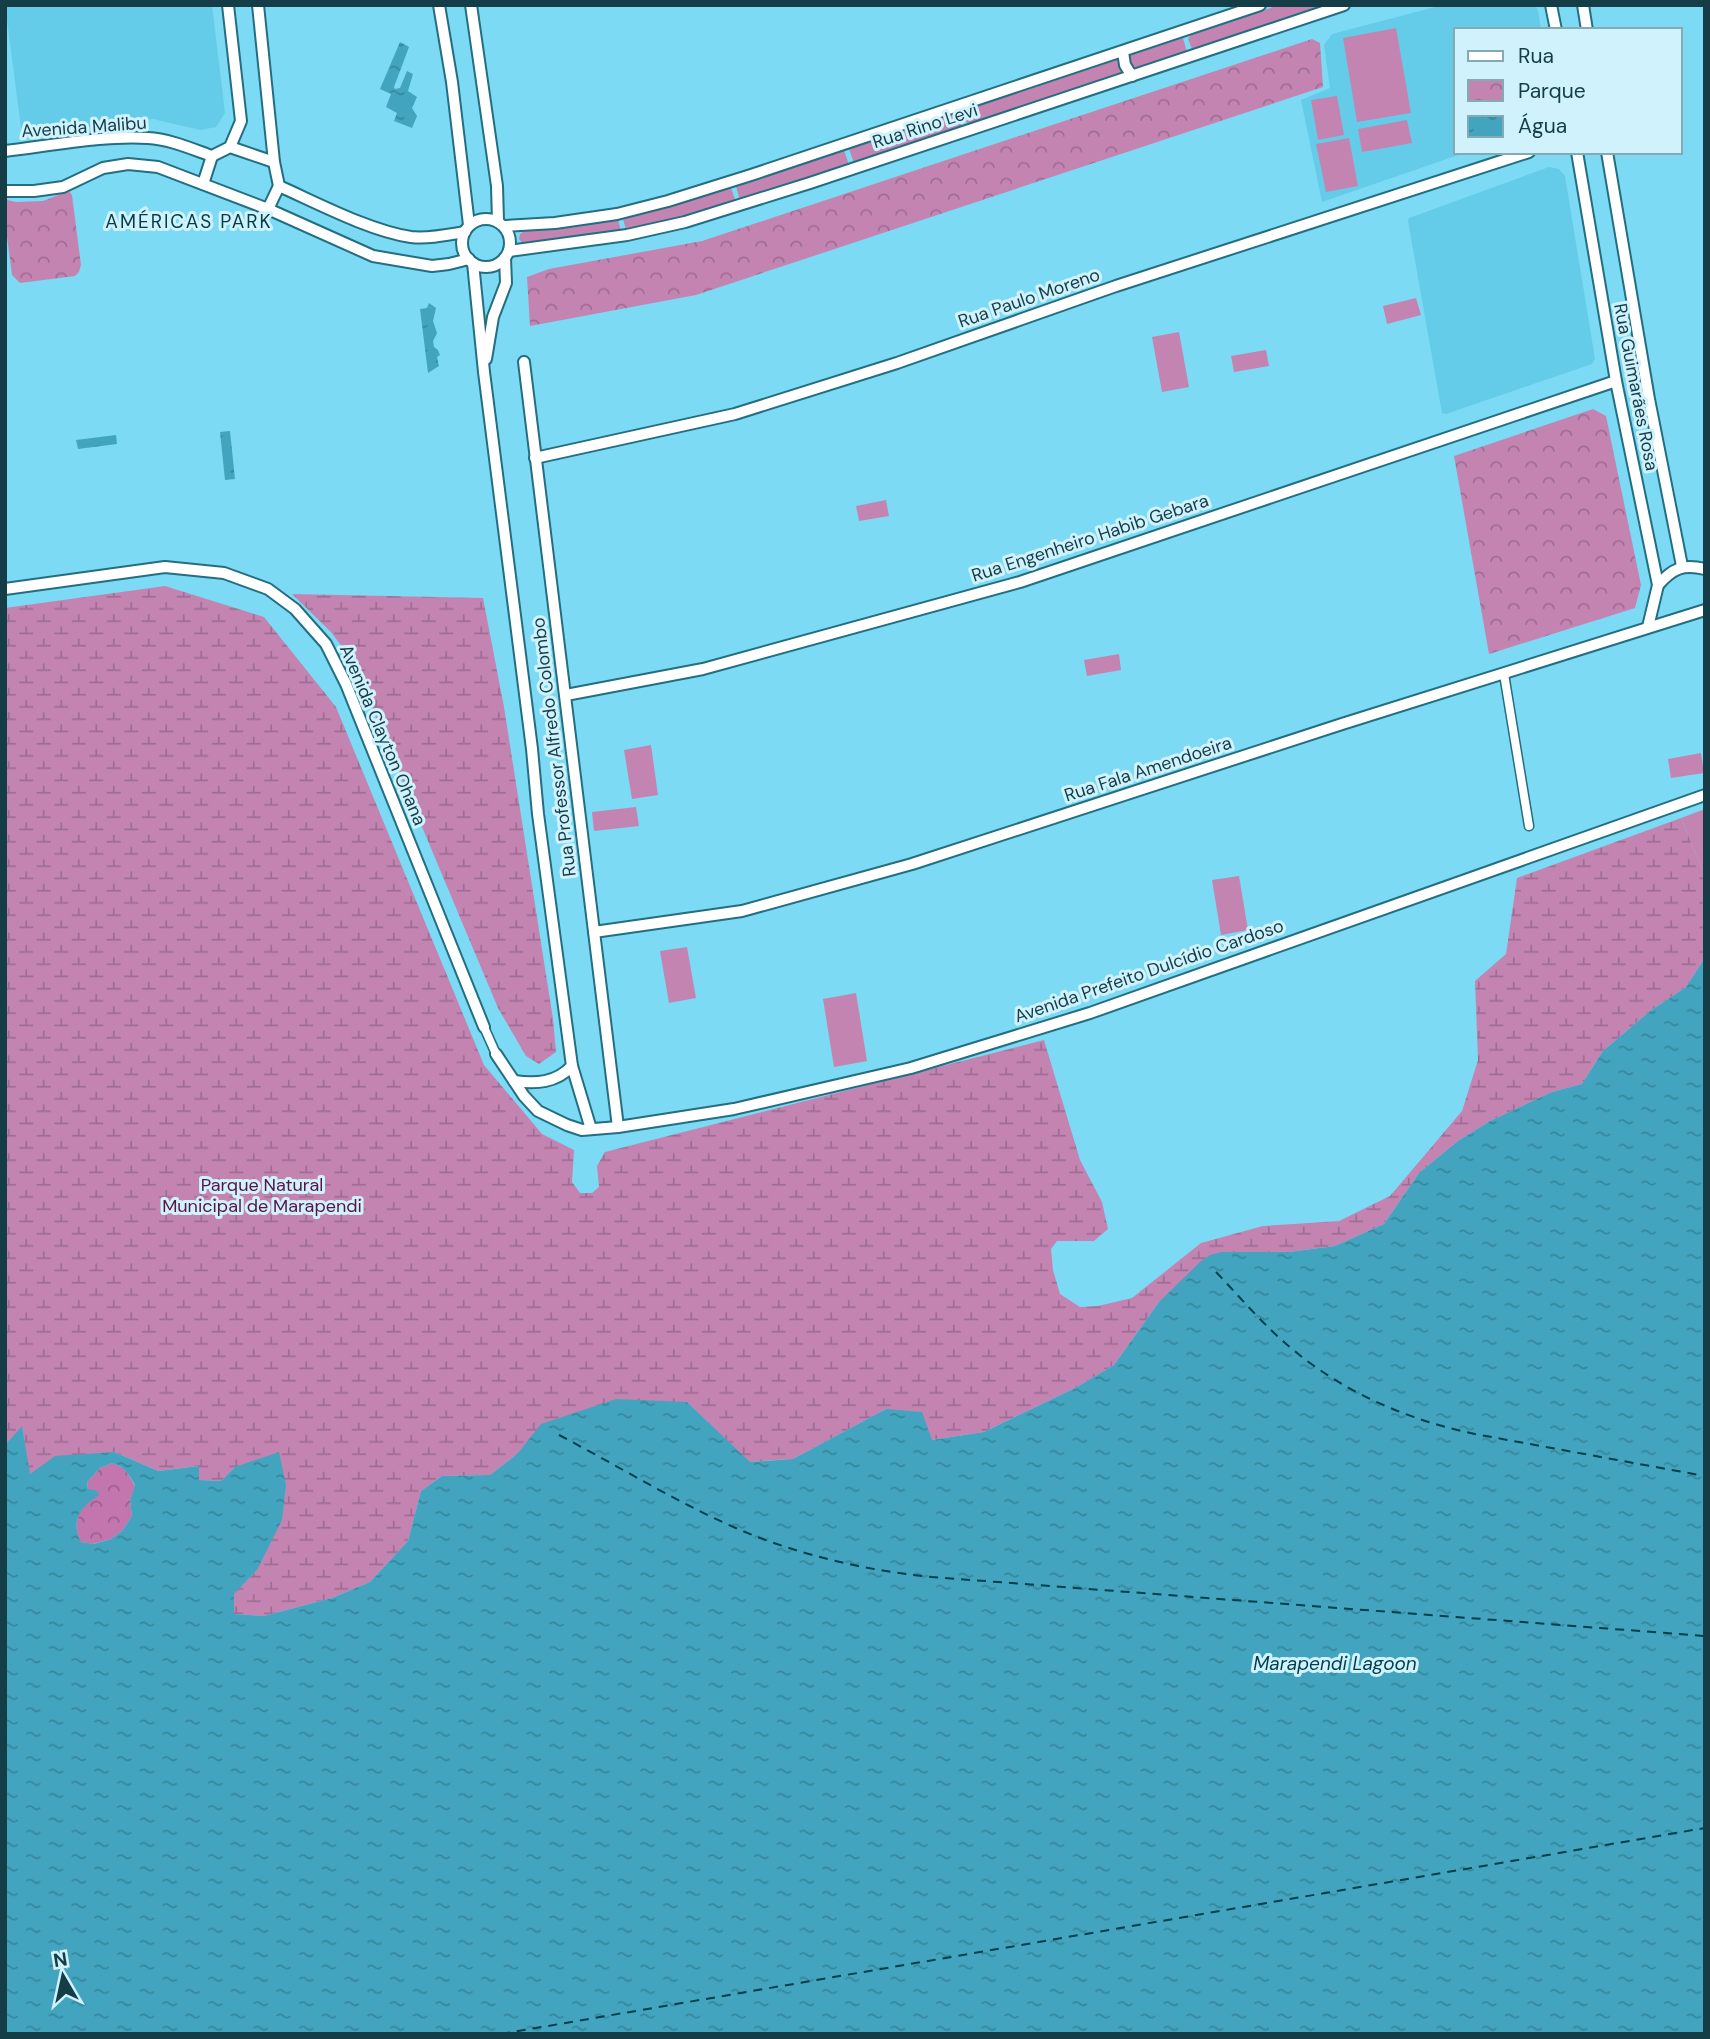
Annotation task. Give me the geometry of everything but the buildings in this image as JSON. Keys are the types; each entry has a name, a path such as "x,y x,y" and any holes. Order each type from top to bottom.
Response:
{"street":[{"path":"203,184 212,156 230,147 241,121 228,5"},
{"path":"258,5 274,162 279,186 268,209"},
{"path":"439,5 452,82 467,228 463,249 471,261 489,267 507,255 510,238 501,224 471,5"},
{"name":"Rua Rino Levi","path":"501,224 567,222 617,214 668,201 1260,5"},
{"name":"Rua Rino Levi","path":"507,255 627,235 685,222 1344,5"},
{"path":"1551,5 1556,28"},
{"path":"1584,5 1587,28"},
{"path":"1123,52 1125,65 1132,76"},
{"name":"Avenida Malibu","path":"5,151 115,139 150,138 212,156"},
{"path":"230,147 274,162"},
{"name":"Rua Paulo Moreno","path":"535,458 735,414 897,363 1116,286 1523,154"},
{"name":"Rua Guimarães Rosa","path":"1577,154 1616,382 1658,585 1648,627"},
{"name":"Rua Guimarães Rosa","path":"1607,154 1649,399 1682,566"},
{"path":"5,191 63,187 103,168 128,164 158,167 268,209 373,256 432,266 471,261"},
{"path":"279,186 347,216 411,237 433,237 467,228 484,218 501,224"},
{"name":"Rua Professor Alfredo Colombo","path":"484,372 493,317 506,284 507,255"},
{"name":"Rua Professor Alfredo Colombo","path":"471,261 538,814 572,1066 591,1129"},
{"name":"Rua Professor Alfredo Colombo","path":"524,362 618,1127"},
{"name":"Rua Engenheiro Habib Gebara","path":"566,695 703,669 1020,582 1616,382"},
{"path":"1658,585 1682,566 1705,569"},
{"name":"Avenida Clayton Ohana","path":"5,589 165,567 224,573 268,589 295,609 326,643 346,684 496,1054 524,1096 538,1111 567,1125 582,1130 591,1129"},
{"name":"Rua Fala Amendoeira","path":"594,932 742,911 912,864 1342,724 1705,610"},
{"path":"1504,674 1529,826"},
{"name":"Avenida Prefeito Dulcídio Cardoso","path":"591,1129 734,1109 924,1064 1090,1013 1705,795"},
{"path":"514,1081 543,1082 556,1079 572,1066"}],"shaded area":[{"path":"5,5 212,5 225,113 216,127 200,130 153,119 22,135"},
{"path":"1443,5 1535,5 1541,28 1454,28 1454,154 1461,154 1322,202 1301,100 1330,88 1324,45 1332,34"},
{"path":"1549,167 1559,169 1565,176 1595,359 1592,364 1446,414 1442,413 1409,218"}],"green space":[{"path":"1279,5 1330,5 1192,49 1188,39 1191,35"},
{"path":"1396,28 1411,113 1357,122 1343,38"},
{"path":"1183,38 1187,52 1136,70 1129,64 1129,55"},
{"path":"1312,39 1320,43 1323,87 696,295 530,326 527,277 549,269 702,241"},
{"path":"1119,59 1126,73 968,126 962,110"},
{"path":"1337,96 1344,135 1318,140 1311,100"},
{"path":"957,112 962,127 854,163 849,149"},
{"path":"1407,120 1412,143 1362,152 1358,129"},
{"path":"1349,138 1358,186 1326,192 1316,144"},
{"path":"844,150 849,165 740,201 736,186"},
{"path":"731,188 736,202 626,230 622,215"},
{"path":"69,191 72,195 81,265 79,272 75,276 20,283 12,275 5,202 43,201"},
{"path":"617,216 621,231 524,245 519,239 520,234 526,230"},
{"path":"1416,298 1421,315 1387,324 1383,306"},
{"path":"1179,332 1189,387 1162,392 1152,337"},
{"path":"1266,350 1269,366 1234,372 1231,356"},
{"path":"1593,409 1606,416 1641,585 1635,608 1489,654 1454,456"},
{"path":"886,500 889,516 859,521 856,506"},
{"name":"Parque Natural Municipal de Marapendi","path":"165,586 264,617 336,707 484,1065 542,1134 574,1150 572,1182 580,1193 592,1193 599,1187 597,1166 605,1152 1044,1040 1080,1160 1102,1202 1108,1229 1094,1241 1057,1241 1051,1249 1053,1270 1060,1294 1080,1307 1098,1306 1132,1298 1201,1243 1263,1226 1339,1221 1390,1196 1462,1111 1478,1060 1475,981 1506,954 1517,878 1681,818 1702,869 1705,868 1705,958 1686,987 1650,1011 1603,1051 1582,1084 1552,1092 1490,1121 1458,1141 1419,1173 1384,1224 1335,1246 1289,1252 1225,1253 1159,1302 1114,1365 1077,1387 984,1432 932,1440 886,1409 793,1459 749,1462 687,1402 538,1429 517,1454 490,1475 442,1476 421,1491 408,1541 370,1582 332,1598 264,1616 234,1614 234,1593 257,1570 235,1467 221,1481 199,1480 198,1466 158,1471 114,1452 29,1474 22,1427 5,1445 5,608"},
{"path":"292,594 483,598 504,707 553,1019 556,1052 539,1064 526,1056 498,1008 352,660 331,632"},
{"path":"1119,654 1121,670 1087,676 1084,660"},
{"path":"651,745 658,795 632,799 624,750"},
{"path":"1701,753 1704,773 1671,778 1668,759"},
{"path":"636,807 639,826 594,831 592,812"},
{"path":"1705,809 1705,868 1702,869 1681,818"},
{"path":"1239,876 1248,930 1221,935 1212,880"},
{"path":"687,947 696,998 669,1003 660,951"},
{"path":"856,993 867,1061 834,1067 823,999"},
{"path":"112,1463 129,1475 135,1486 130,1501 132,1516 122,1531 111,1539 93,1544 81,1542 76,1525 79,1514 90,1500 87,1482 100,1468"}],"water":[{"path":"400,42 409,47 394,87 400,88 407,71 413,74 408,91 417,97 412,108 417,116 412,128 394,121 397,113 386,107 391,94 380,89"},
{"path":"429,303 436,308 433,321 437,333 433,341 440,355 437,357 439,366 428,373 420,309 427,308"},
{"path":"230,431 235,479 225,480 220,432"},
{"path":"116,435 117,444 78,449 76,440"},
{"name":"Marapendi Lagoon","path":"1705,958 1705,2034 5,2034 5,1445 22,1426 30,1474 55,1456 114,1452 158,1471 199,1466 199,1480 221,1481 235,1467 279,1452 286,1485 282,1520 257,1570 234,1594 234,1614 264,1616 332,1598 370,1582 408,1541 421,1491 442,1476 490,1475 517,1454 541,1424 616,1399 687,1402 750,1462 793,1459 886,1409 922,1412 932,1440 984,1432 1077,1387 1114,1365 1159,1302 1210,1255 1221,1252 1289,1252 1335,1246 1384,1224 1419,1173 1458,1141 1490,1121 1552,1092 1582,1084 1603,1051 1650,1011 1686,987","holes":["112,1463 126,1471 135,1485 130,1501 132,1516 122,1531 111,1539 94,1544 81,1542 77,1527 79,1515 87,1504 100,1495 95,1490 88,1489 87,1482 100,1468"]}],"ferry route":[{"path":"1216,1272 1266,1325 1305,1359 1349,1388 1398,1411 1475,1434 1705,1476"},
{"path":"559,1435 680,1501 755,1536 820,1557 887,1571 932,1577 1705,1636"},
{"path":"501,2034 1705,1828"}],"district":[{"name":"AMÉRICAS PARK","path":"189,221"}]}
